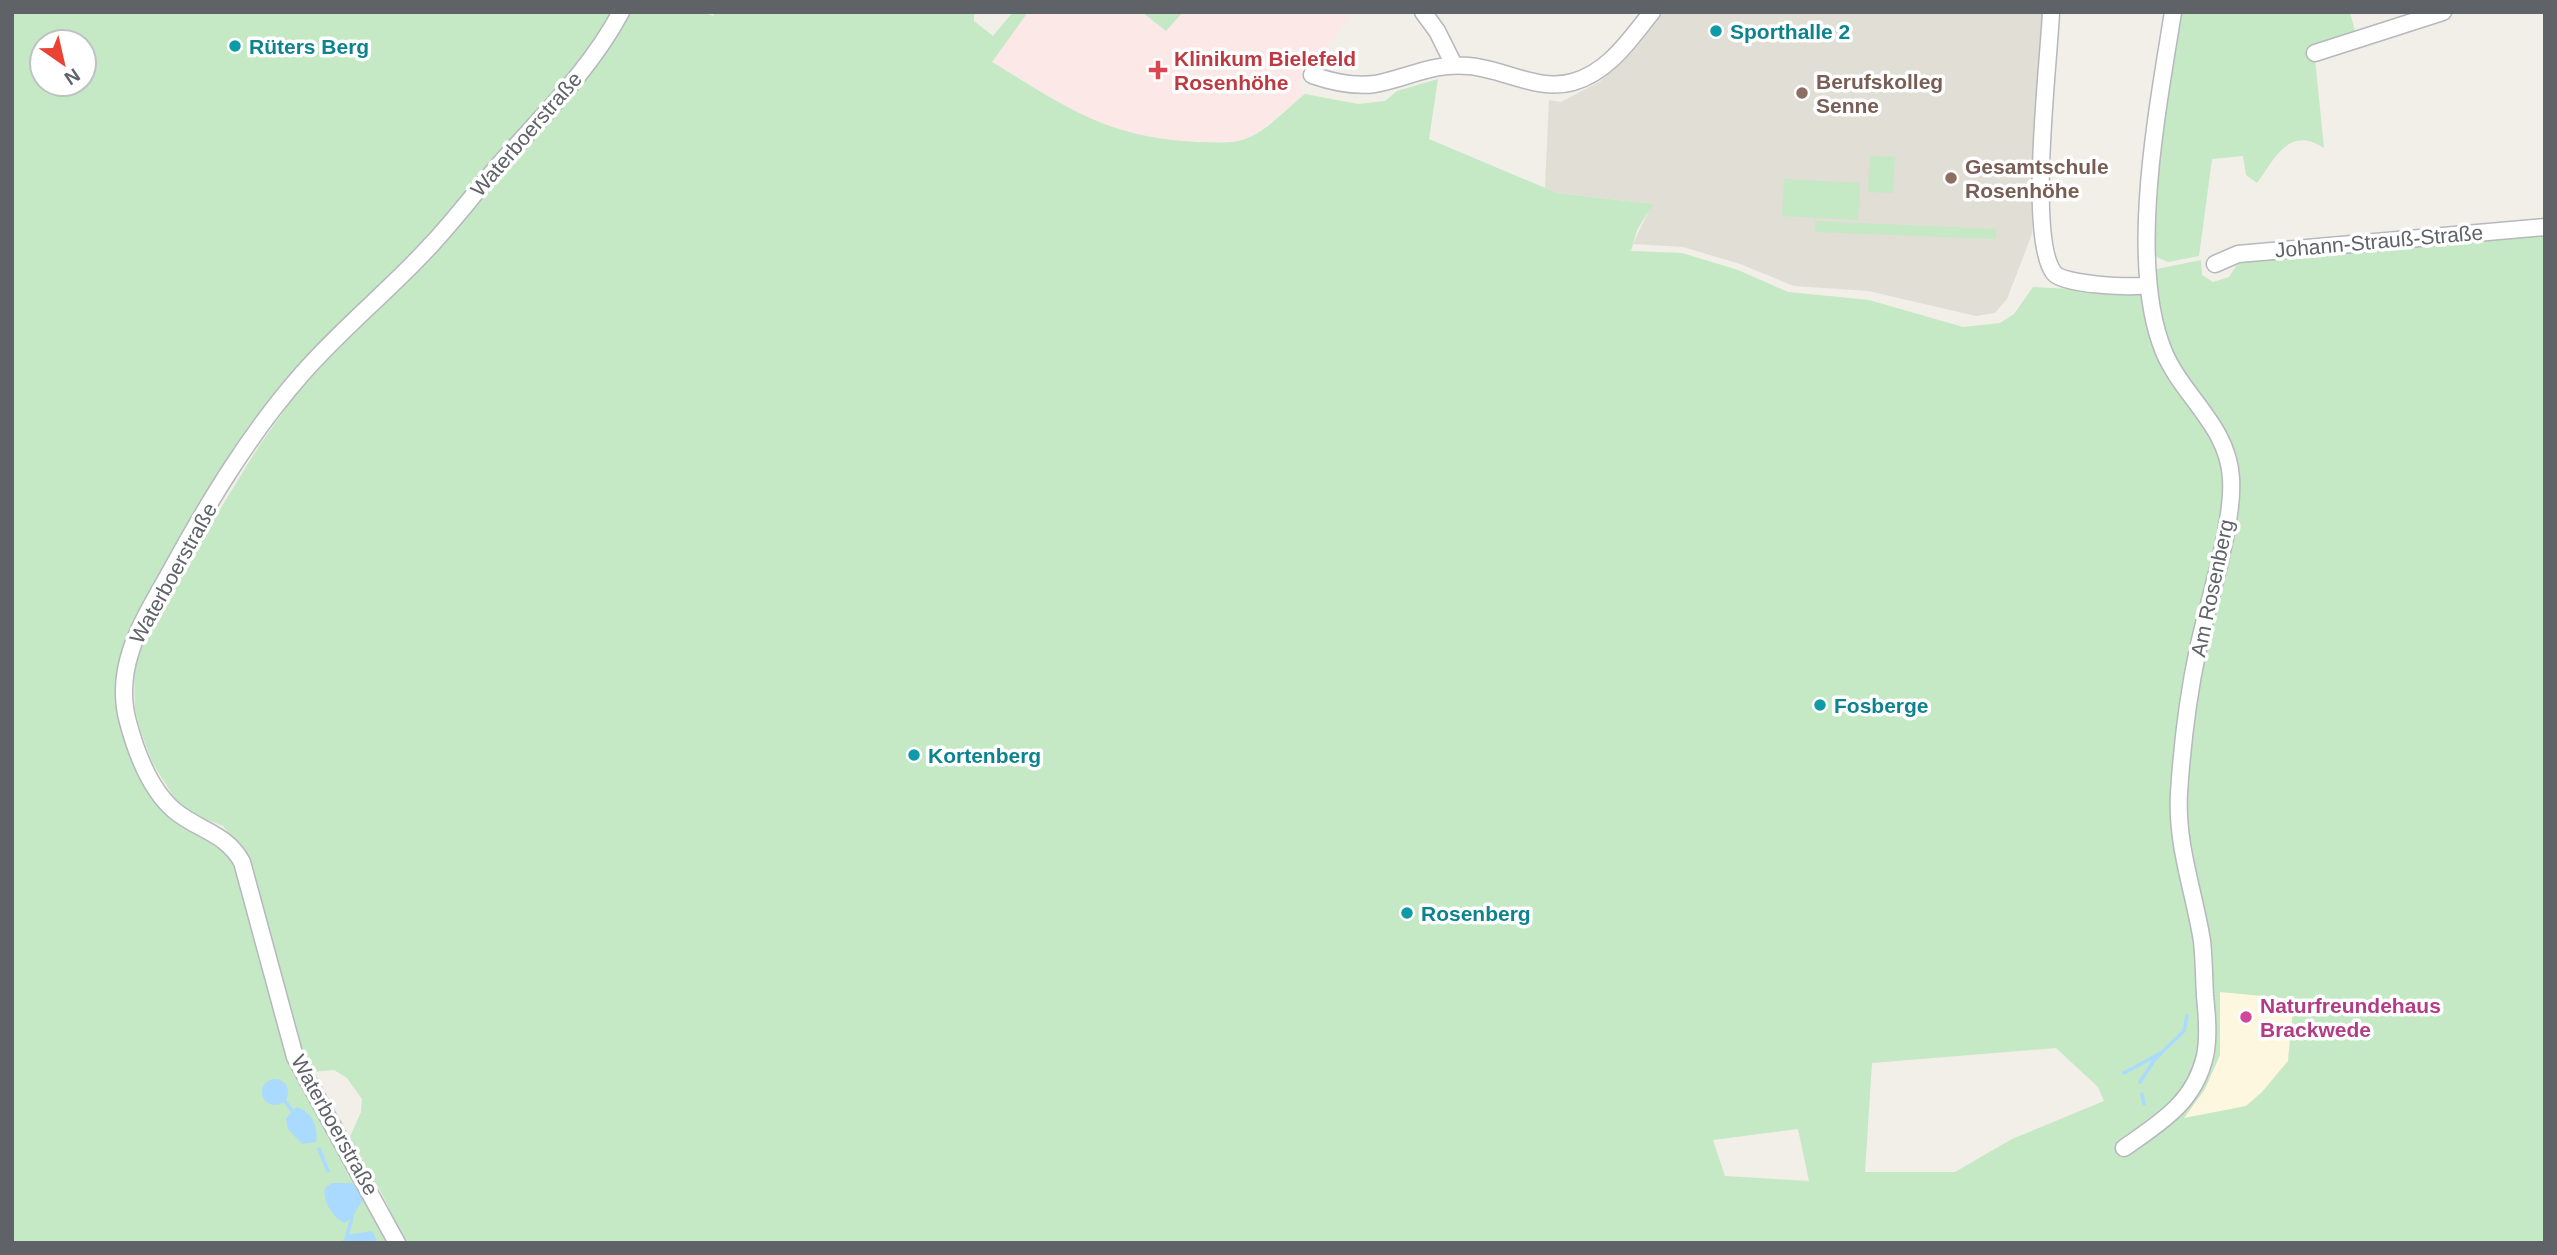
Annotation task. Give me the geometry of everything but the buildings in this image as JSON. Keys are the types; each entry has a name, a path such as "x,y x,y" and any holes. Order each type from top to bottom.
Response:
{"street":[{"name":"Waterboerstraße","path":"397,1243 295,1057 242,862 228,842 174,810 151,780 124,707 124,672 137,632 174,564 269,415 302,374 432,244 485,180 555,104 588,64 621,12"},
{"path":"1423,12 1437,31 1454,65"},
{"path":"1312,75 1340,83 1373,84 1431,67 1454,65 1481,68 1542,84 1574,82 1608,63 1652,12"},
{"path":"2052,12 2041,190 2043,238 2049,264 2055,275 2067,280 2135,288 2148,285"},
{"name":"Am Rosenberg","path":"2124,1148 2174,1113 2193,1087 2205,1055 2207,1020 2202,940 2180,842 2179,792 2197,651 2224,531 2231,480 2227,452 2208,416 2180,380 2165,354 2148,285 2147,239 2152,153 2172,12"},
{"path":"2315,53 2443,12"},
{"name":"Johann-Strauß-Straße","path":"2215,264 2238,254 2545,227"}],"shaded area":[{"name":"Klinikum Bielefeld Rosenhöhe","path":"1028,12 1354,12 1297,86 1305,94 1255,134 1232,143 1167,140 1128,133 1081,116 991,61"},
{"path":"1663,12 2046,12 2032,234 2007,299 1995,313 1976,316 1868,291 1794,286 1740,264 1683,247 1633,244 1652,204 1557,193 1545,188 1549,100 1561,102 1599,82 1623,61"},
{"path":"2220,992 2294,998 2288,1061 2262,1092 2246,1106 2183,1119 2205,1089 2220,1055"}],"green space":[{"path":"12,12 614,12 575,71 431,235 343,321 171,556 117,704 124,734 163,809 179,824 217,848 233,863 285,1054 392,1243 12,1243"},
{"path":"627,12 705,12 713,16 716,12 974,12 974,21 993,36 1013,12 1028,12 992,62 1066,106 1112,127 1166,139 1198,142 1244,140 1272,123 1305,94 1358,104 1385,101 1397,91 1438,79 1429,139 1557,193 1653,204 1637,230 1631,251 1682,253 1738,270 1788,292 1869,300 1963,327 2000,323 2014,314 2033,287 2142,293 2157,353 2185,374 2170,349 2161,319 2152,270 2201,260 2202,275 2213,282 2229,277 2236,266 2245,260 2545,234 2545,1243 406,1243 381,1192 349,1139 361,1112 362,1099 347,1078 334,1070 312,1072 302,1053 244,853 223,826 189,812 178,804 152,762 135,710 134,676 138,656 161,605 259,446 301,387 356,328","holes":["2220,992 2294,999 2288,1061 2262,1092 2246,1106 2184,1118 2205,1089 2220,1055","2056,1048 2098,1087 2104,1101 2012,1139 1955,1172 1865,1172 1872,1063","1798,1129 1809,1181 1725,1176 1713,1140"]},
{"path":"1142,12 1183,12 1166,31"},
{"path":"2180,12 2350,12 2356,35 2315,59 2324,148 2312,142 2292,142 2277,155 2257,183 2246,175 2243,156 2212,159 2199,256 2168,262 2152,255 2159,159"},
{"path":"1870,156 1895,157 1893,193 1868,192"},
{"path":"1784,179 1860,183 1858,220 1782,216"},
{"path":"1815,221 1996,229 1996,239 1815,232"}],"water":[{"path":"275,1079 284,1083 288,1092 284,1101 275,1105 266,1101 262,1092 266,1083"},
{"path":"296,1107 306,1112 313,1120 316,1142 302,1144 288,1129 286,1119"},
{"path":"332,1183 352,1183 364,1198 352,1218 344,1223 332,1213 325,1198 325,1188"},
{"path":"372,1231 378,1243 341,1243 347,1235"}],"waterway":[{"path":"2140,1082 2155,1059 2184,1031 2187,1016"},
{"path":"2124,1073 2159,1054"},
{"path":"2142,1094 2144,1104"},
{"path":"285,1101 293,1112"},
{"path":"319,1149 328,1171"},
{"path":"349,1243 347,1235 352,1218 350,1215"}],"place":[{"name":"Sporthalle 2","path":"1716,31"},
{"name":"Rüters Berg","path":"235,46"},
{"name":"Klinikum Bielefeld Rosenhöhe","path":"1158,70"},
{"name":"Berufskolleg Senne","path":"1802,93"},
{"name":"Gesamtschule Rosenhöhe","path":"1951,178"},
{"name":"Fosberge","path":"1820,705"},
{"name":"Kortenberg","path":"914,755"},
{"name":"Rosenberg","path":"1407,913"},
{"name":"Naturfreundehaus Brackwede","path":"2246,1017"}]}
